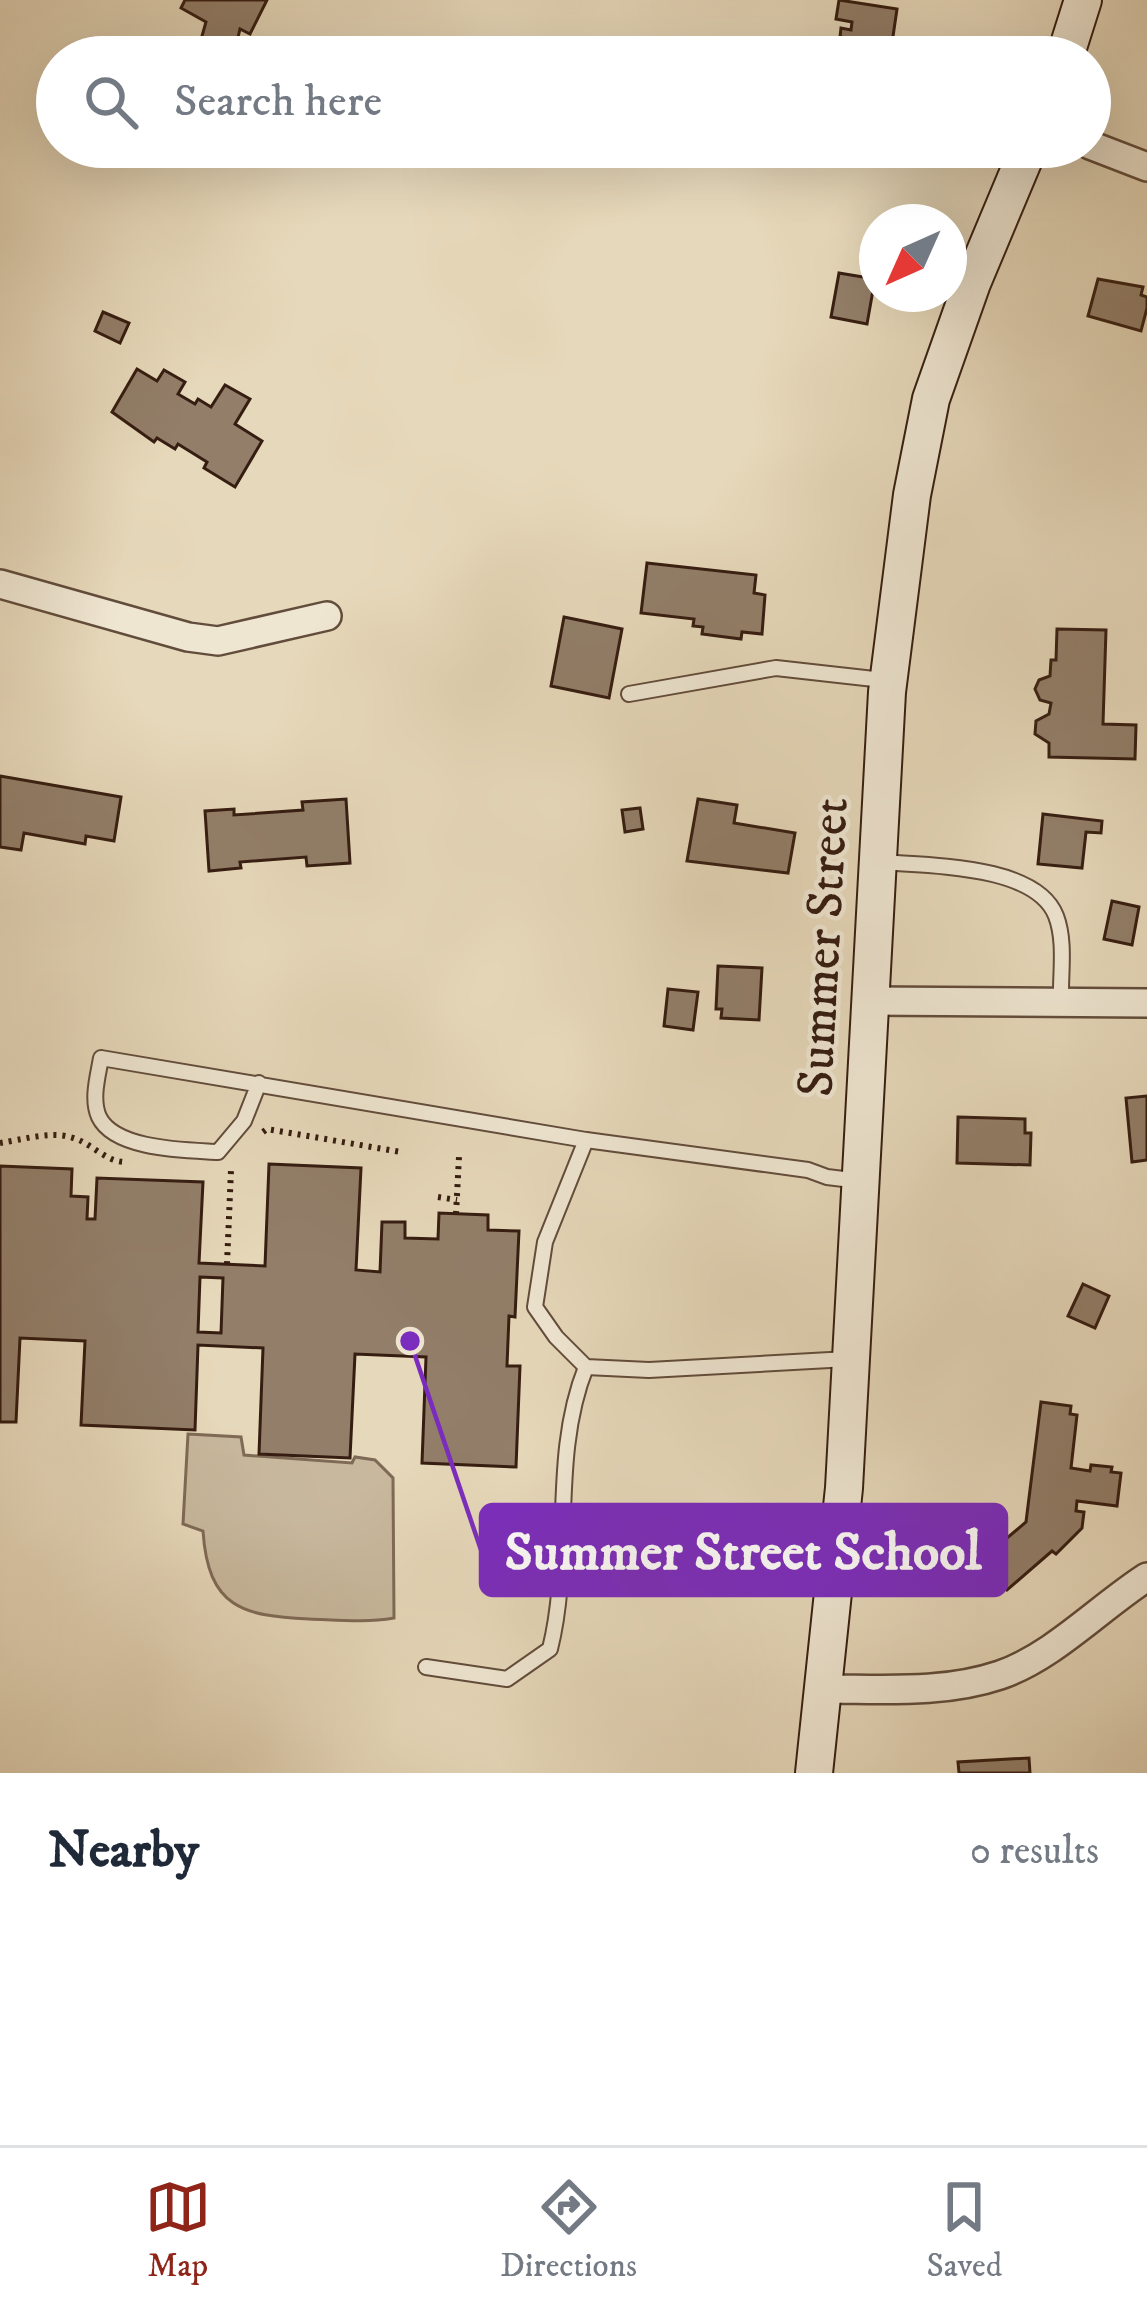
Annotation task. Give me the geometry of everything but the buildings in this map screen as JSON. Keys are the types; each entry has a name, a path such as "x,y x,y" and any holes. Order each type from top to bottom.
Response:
{"main road":[{"path":"1072,36 1083,0"},
{"name":"Summer Street","path":"814,1773 852,1358 888,681 912,494 932,399 962,310 1020,168"}],"street":[{"path":"1111,153 1147,167"},
{"path":"0,584 188,637 218,641 327,616"},
{"path":"868,1001 1147,1004"},
{"path":"824,1689 940,1688 1004,1674 1147,1577"}],"lane":[{"path":"629,694 776,668 888,681"},
{"path":"876,862 968,868 1025,884 1055,913 1061,947 1060,1003"},
{"path":"259,1083 244,1120 218,1152 170,1150 118,1136 100,1118 95,1094 101,1058 259,1083 586,1140 860,1181"},
{"path":"586,1140 545,1241 535,1307 586,1367 649,1370 852,1358"},
{"path":"427,1667 507,1679 550,1649 559,1611 566,1445 575,1393 586,1367"}],"path":[{"path":"457,1214 459,1157"},
{"path":"227,1264 232,1160"},
{"path":"438,1197 457,1201"}],"shaded area":[{"path":"188,1434 241,1437 244,1455 352,1463 355,1457 375,1460 393,1478 394,1618 286,1618 233,1603 212,1577 203,1531 183,1524"}],"place":[{"name":"Summer Street School","path":"410,1341"}]}
